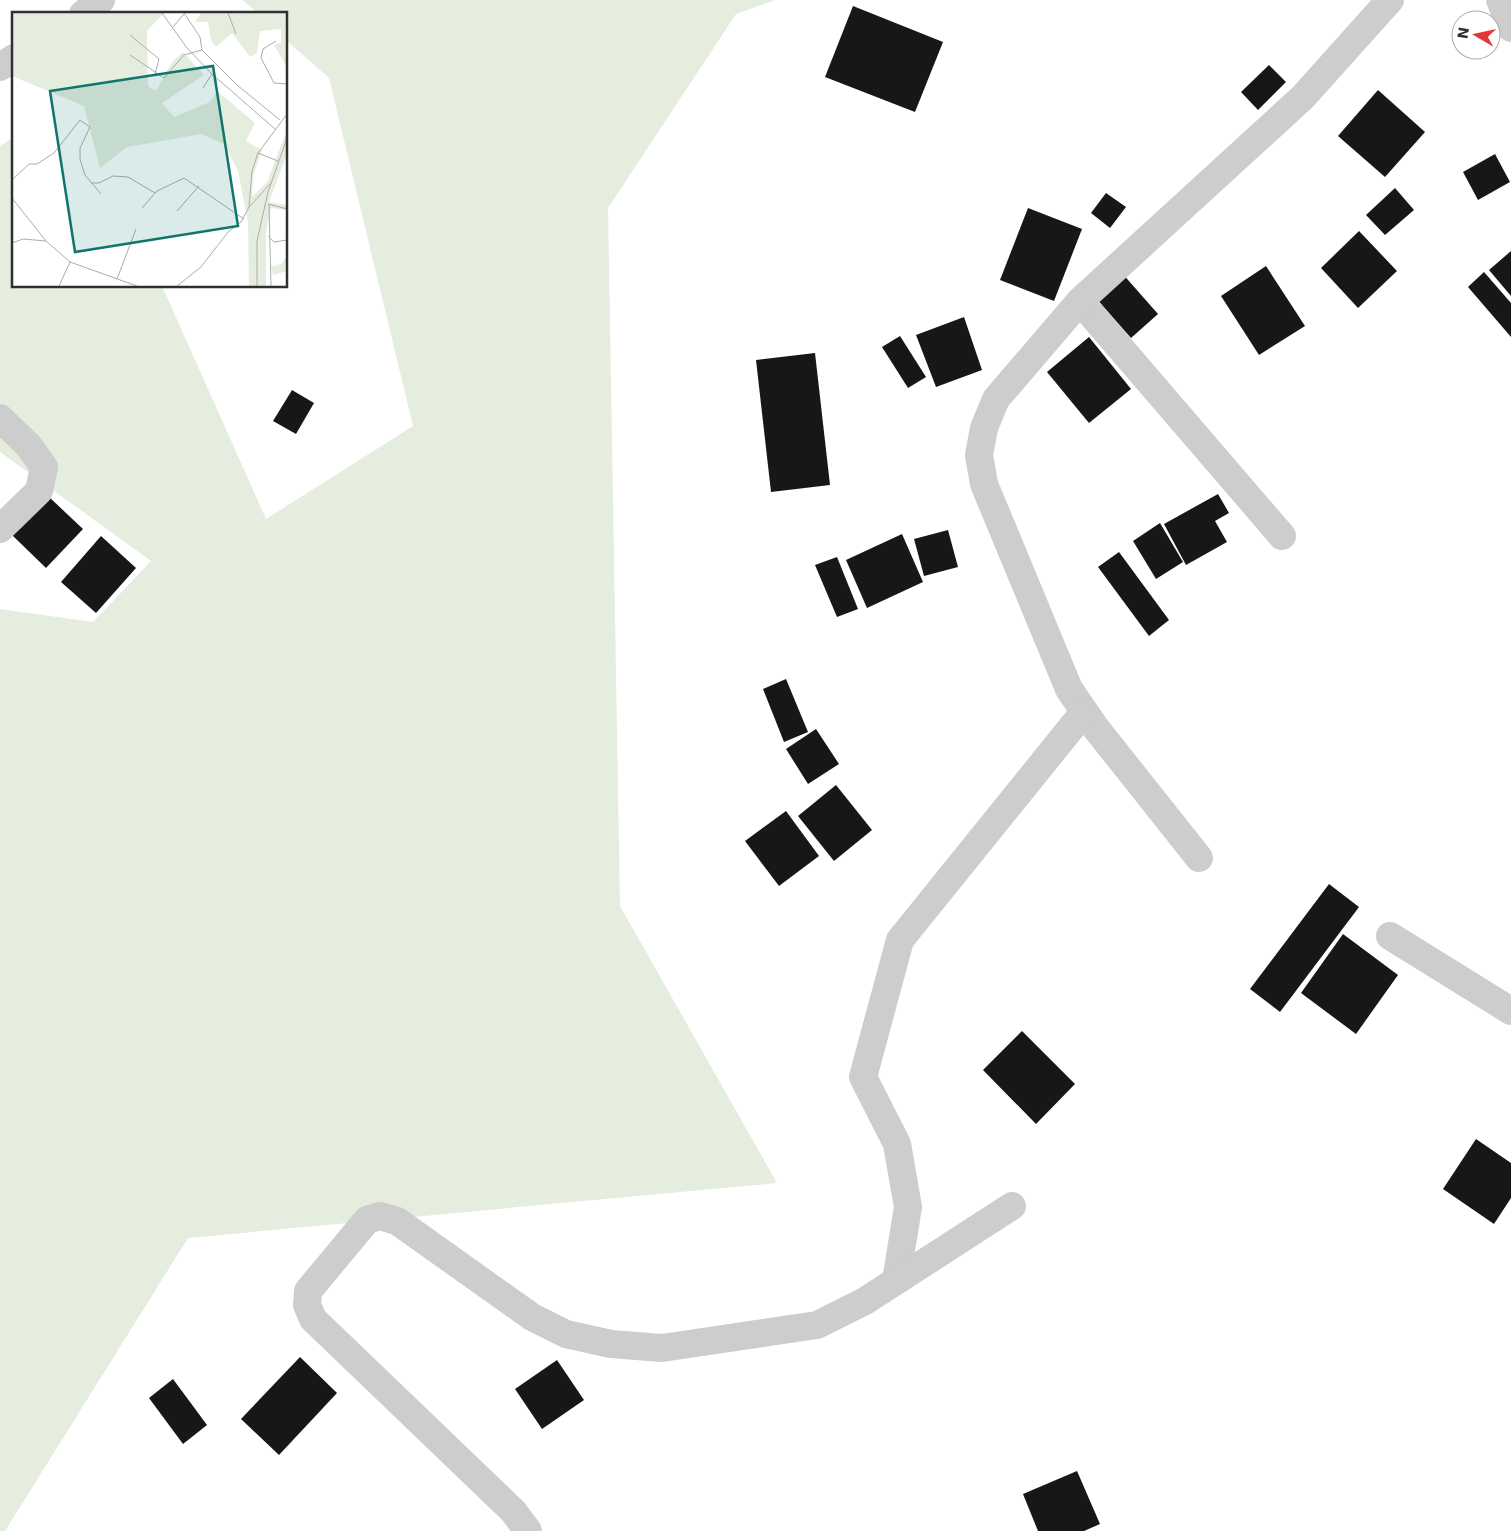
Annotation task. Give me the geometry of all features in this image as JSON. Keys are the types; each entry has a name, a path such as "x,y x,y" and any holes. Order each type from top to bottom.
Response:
{"street":[{"path":"86,12 101,0"},
{"path":"1199,858 1084,712 1069,689 984,484 979,455 984,428 996,400 1080,301 1302,97 1390,0"},
{"path":"1500,0 1511,28"},
{"path":"0,67 12,59"},
{"path":"1080,301 1282,536"},
{"path":"0,418 28,445 44,467 39,490 0,529"},
{"path":"896,1281 908,1207 897,1144 863,1077 900,940 1084,712"},
{"path":"1390,936 1511,1011"},
{"path":"528,1531 513,1511 312,1319 307,1305 308,1291 366,1220 380,1216 397,1221 532,1317 566,1334 611,1344 662,1348 817,1325 864,1301 1012,1206"}],"shaded area":[{"path":"243,0 775,0 736,14 608,208 620,906 777,1183 188,1238 5,1531 0,1531 0,609 93,622 151,561 0,452 0,146 12,138 12,288 163,288 266,519 413,426 329,78 288,42 288,12 256,12"}],"building":[{"path":"853,6 943,42 915,112 825,77"},
{"path":"1269,65 1286,82 1258,110 1241,92"},
{"path":"1378,90 1425,132 1385,177 1338,136"},
{"path":"1495,154 1510,182 1478,200 1463,172"},
{"path":"1395,188 1414,210 1385,235 1366,215"},
{"path":"1106,193 1126,207 1110,228 1091,213"},
{"path":"1028,208 1082,229 1054,301 1000,280"},
{"path":"1359,231 1397,271 1358,308 1321,268"},
{"path":"1511,251 1511,296 1489,270"},
{"path":"1266,266 1305,326 1259,355 1221,296"},
{"path":"1121,272 1158,314 1131,338 1094,296"},
{"path":"1484,272 1511,303 1511,337 1468,287"},
{"path":"964,317 982,370 936,387 916,335"},
{"path":"900,336 926,377 908,388 882,347"},
{"path":"1089,337 1131,389 1089,423 1047,372"},
{"path":"815,353 830,485 771,492 756,360"},
{"path":"292,390 314,403 296,434 273,421"},
{"path":"1218,494 1229,513 1215,521 1227,542 1186,565 1164,524"},
{"path":"48,496 83,529 46,568 12,535"},
{"path":"1160,523 1183,562 1156,579 1133,541"},
{"path":"948,530 958,567 924,576 914,539"},
{"path":"902,534 923,582 867,608 846,560"},
{"path":"101,536 136,568 96,613 61,582"},
{"path":"1119,552 1169,620 1149,636 1098,567"},
{"path":"837,557 858,609 837,617 815,565"},
{"path":"786,679 808,732 784,742 763,689"},
{"path":"816,729 839,764 808,784 786,749"},
{"path":"836,785 872,830 834,861 798,816"},
{"path":"786,811 819,856 779,886 745,841"},
{"path":"1329,884 1359,907 1280,1012 1250,989"},
{"path":"1343,934 1398,975 1356,1034 1301,993"},
{"path":"1022,1031 1075,1084 1036,1124 983,1070"},
{"path":"1476,1139 1511,1163 1511,1198 1494,1224 1443,1189"},
{"path":"300,1357 337,1393 279,1455 241,1419"},
{"path":"557,1360 584,1400 542,1429 515,1389"},
{"path":"173,1379 207,1425 183,1444 149,1398"},
{"path":"1077,1471 1100,1524 1084,1531 1038,1531 1023,1494"}]}
